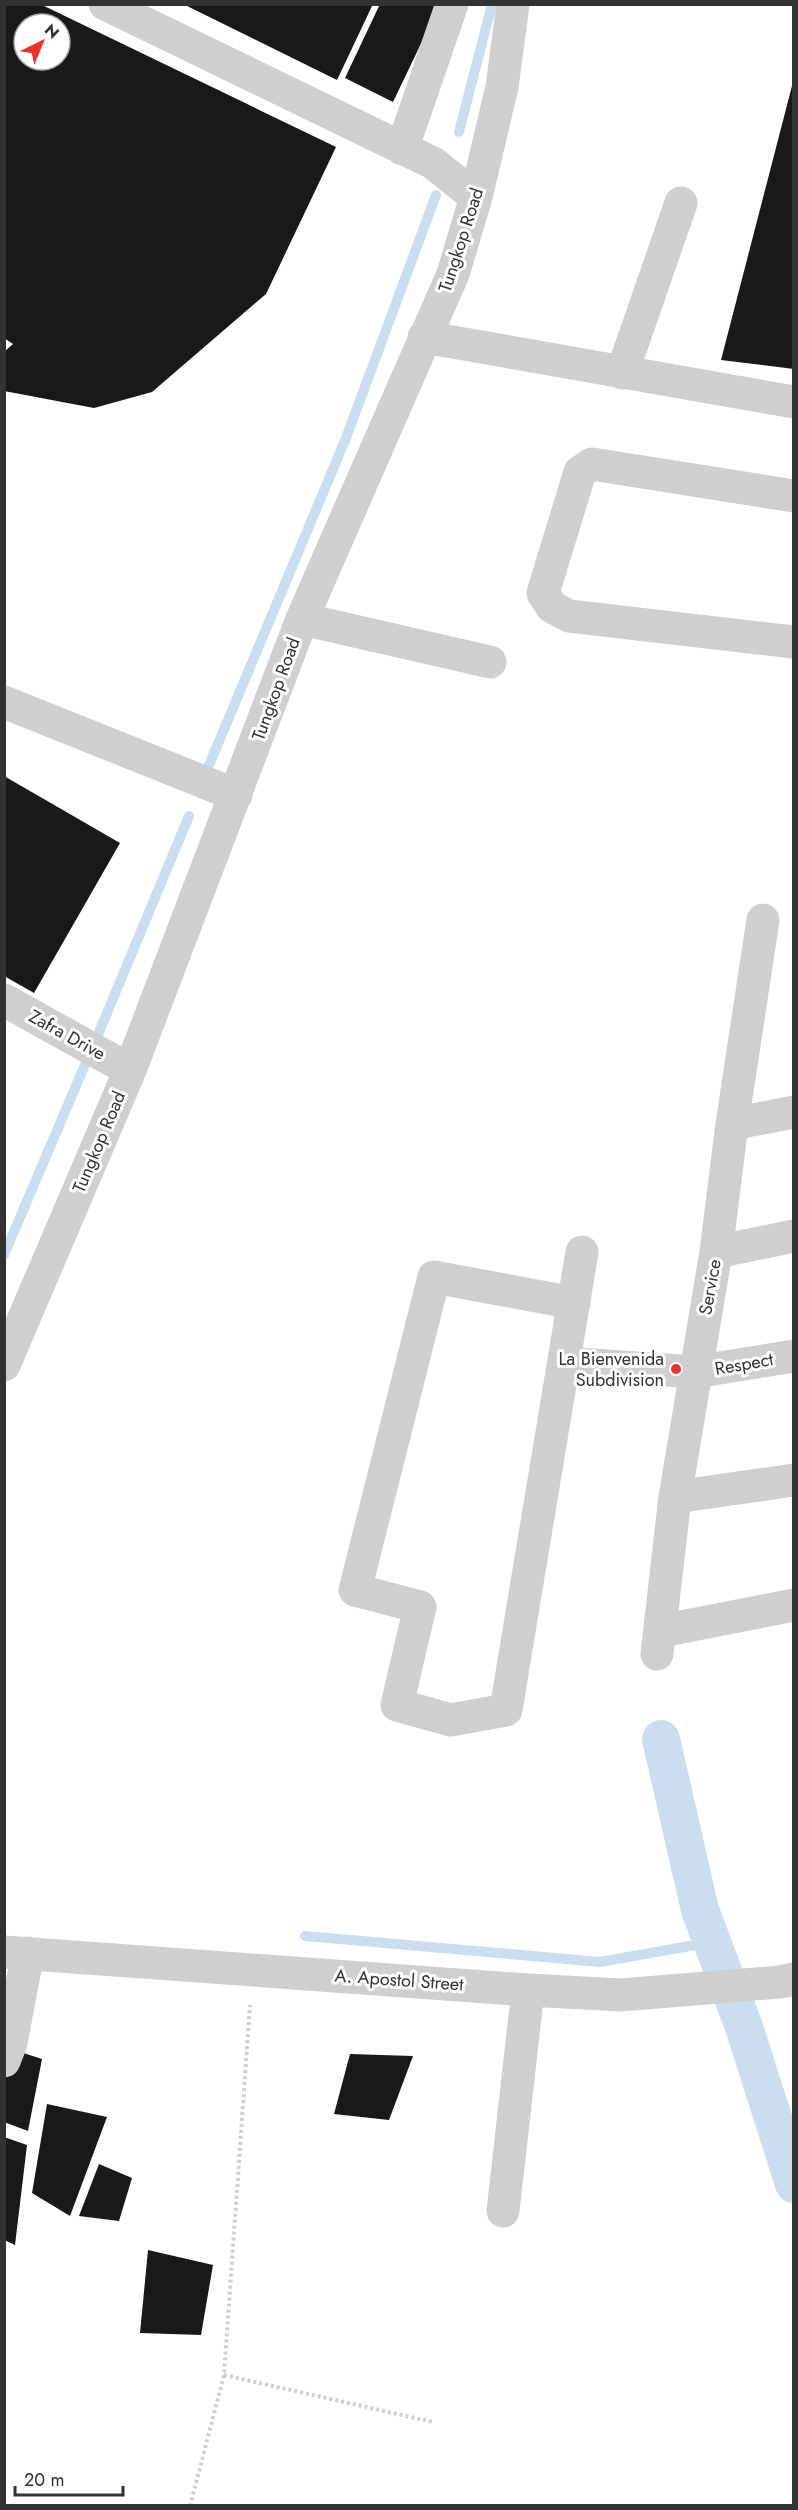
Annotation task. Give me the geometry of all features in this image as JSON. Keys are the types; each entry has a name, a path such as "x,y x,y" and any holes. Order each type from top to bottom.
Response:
{"street":[{"path":"105,4 433,163 476,197"},
{"path":"402,148 452,4"},
{"name":"Tungkop Road","path":"4,1365 130,1070 302,619 453,274 476,197 502,87 513,4"},
{"path":"622,373 681,203"},
{"path":"424,336 794,402"},
{"path":"794,496 592,464 580,472 543,593 552,607 569,616 794,642"},
{"path":"302,619 490,662"},
{"path":"4,702 236,795"},
{"name":"Service","path":"763,920 732,1124 717,1252 675,1497 659,1642 794,1605"},
{"name":"Zafra Drive","path":"4,1000 130,1070"},
{"path":"732,1124 794,1112"},
{"path":"717,1252 794,1236"},
{"path":"574,1303 434,1277 355,1590 420,1607 397,1705 451,1720 506,1710 574,1303 582,1252"},
{"name":"Respect","path":"564,1363 695,1372 794,1356"},
{"path":"675,1497 794,1480"},
{"path":"4,2061 11,2043 16,1953"},
{"name":"A. Apostol Street","path":"16,1953 621,1995 761,1984 794,1979"},
{"path":"503,2211 528,1990"}],"path":[{"path":"190,2505 224,2375 253,1968"},
{"path":"224,2375 433,2422"}],"building":[{"path":"4,4 40,4 57,12 12,12 12,72 72,72 72,19 336,147 266,294 152,392 94,408 4,391 4,352 13,344 4,338"},
{"path":"183,4 373,4 337,80"},
{"path":"380,4 440,4 393,102 345,78"},
{"path":"793,82 794,369 721,360"},
{"path":"4,776 120,843 34,993 4,976"},
{"path":"11,2049 42,2059 28,2131 4,2122 4,2073"},
{"path":"350,2054 413,2056 389,2120 334,2114"},
{"path":"47,2104 107,2117 70,2216 32,2193"},
{"path":"4,2137 27,2145 15,2245 4,2240"},
{"path":"99,2164 132,2178 119,2221 79,2216"},
{"path":"148,2250 213,2265 201,2335 140,2333"}],"waterway":[{"path":"459,132 492,4"},
{"path":"207,770 346,438 436,195"},
{"path":"97,1037 189,816"},
{"path":"4,1255 87,1060"},
{"path":"661,1739 700,1910 744,2027 794,2184"},
{"path":"305,1936 600,1962 712,1942"}],"place":[{"name":"La Bienvenida Subdivision","path":"676,1369"}]}
